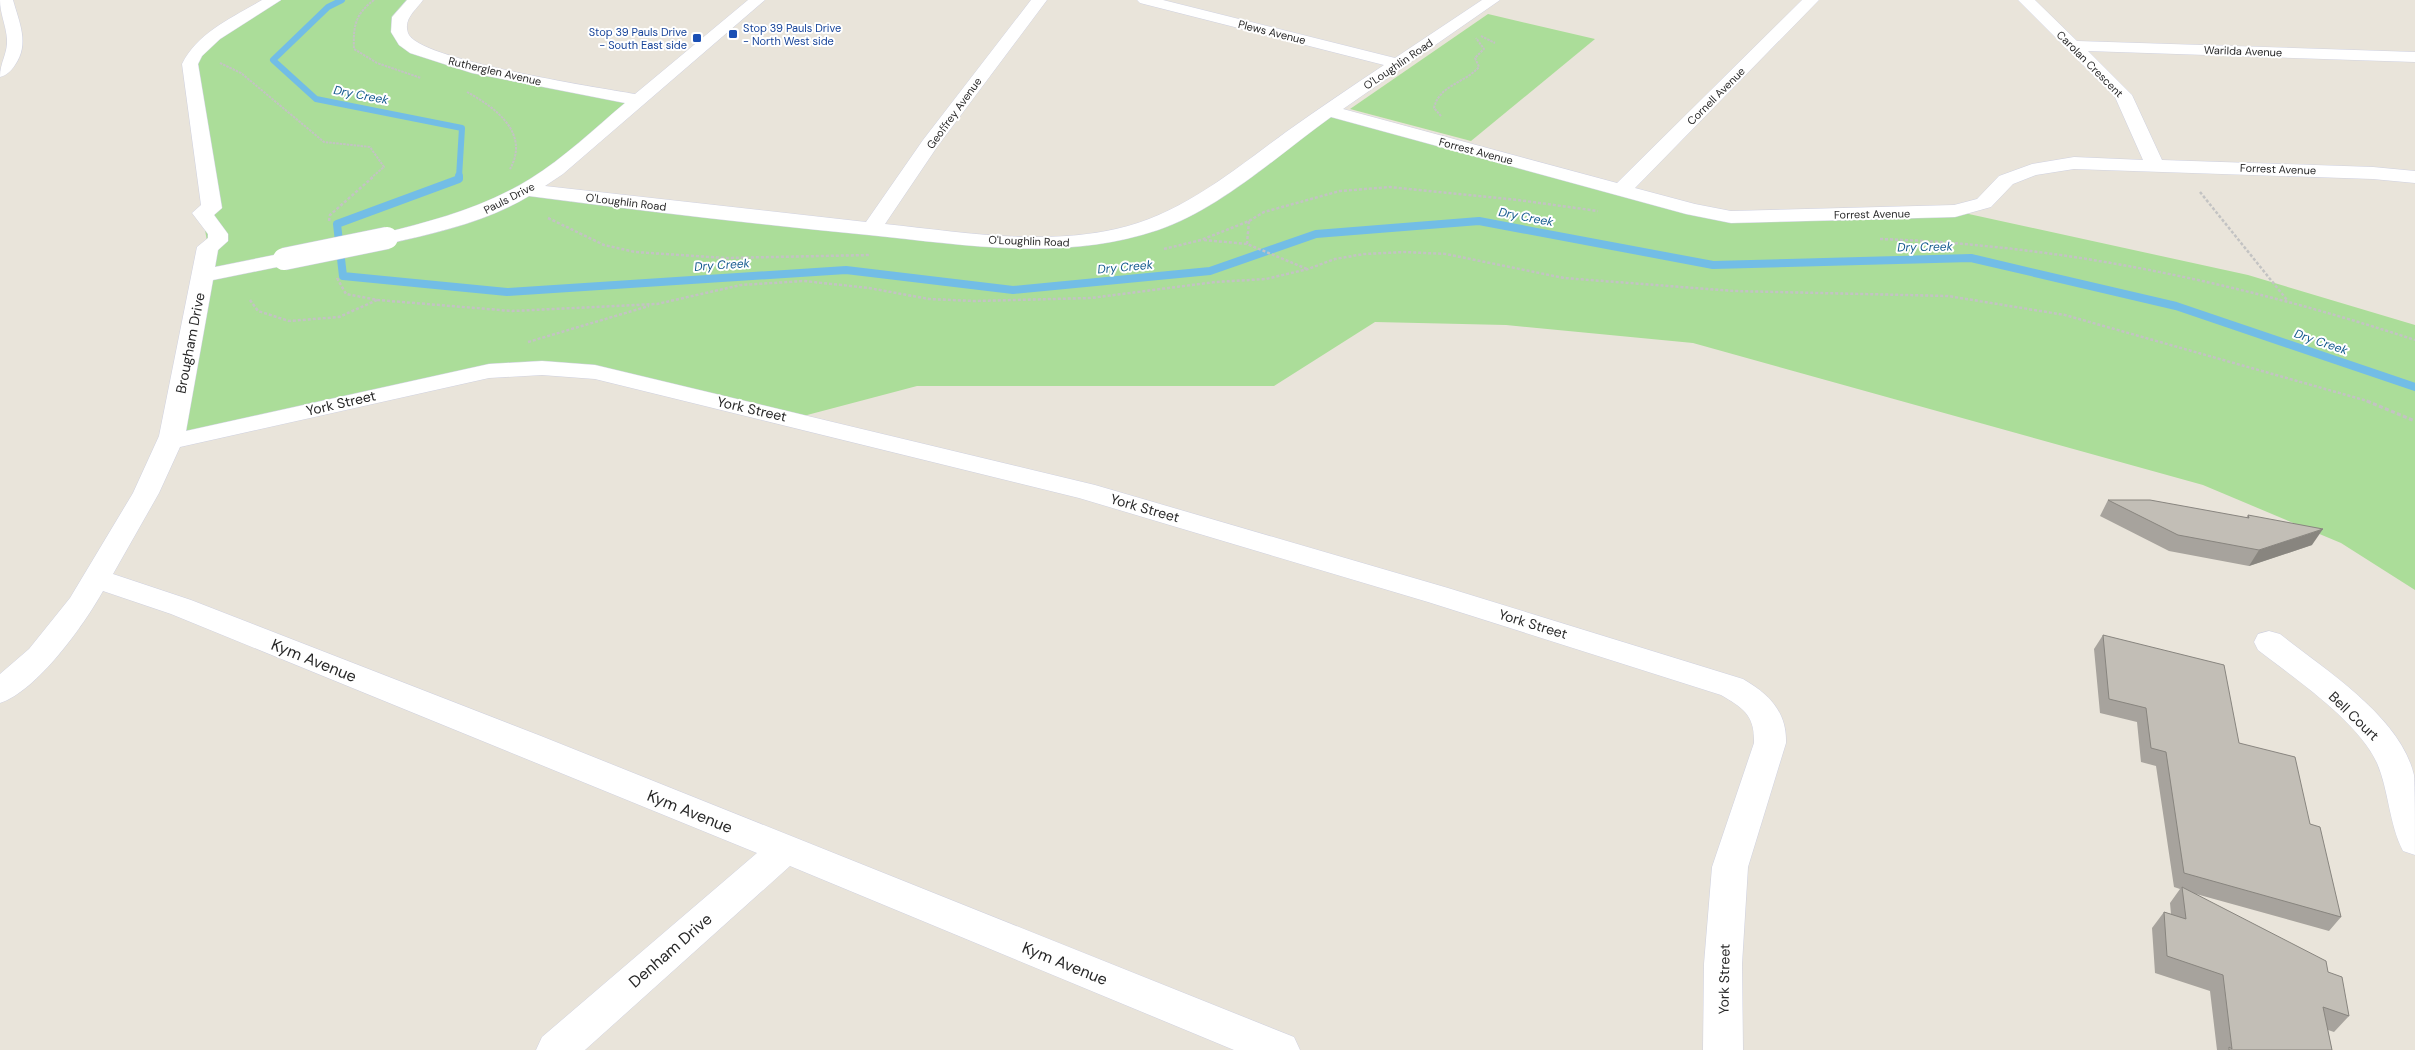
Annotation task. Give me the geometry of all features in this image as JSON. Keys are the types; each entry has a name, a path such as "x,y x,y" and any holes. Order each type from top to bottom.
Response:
{"street":[{"path":"0,72 15,53 14,35 5,0"},
{"name":"Brougham Drive","path":"0,692 40,657 55,641 81,605 146,493 169,442 208,247 218,241 218,234 202,213 212,208 190,64 195,53 210,39 273,0"},
{"name":"Rutherglen Avenue","path":"415,0 400,17 399,32 410,46 425,54 492,72 638,100"},
{"name":"Pauls Drive","path":"203,276 386,238 462,219 520,194 556,170 757,0"},
{"name":"Geoffrey Avenue","path":"872,229 930,144 1039,0"},
{"name":"Plews Avenue","path":"1146,0 1398,64"},
{"name":"O'Loughlin Road","path":"520,194 744,217 1042,243 1080,242 1118,236 1157,223 1186,208 1234,178 1492,0"},
{"name":"Cornell Avenue","path":"1621,191 1811,0"},
{"name":"Carolan Crescent","path":"2025,0 2123,95 2155,165"},
{"name":"Warilda Avenue","path":"2072,46 2415,57"},
{"name":"Forrest Avenue","path":"1329,111 1700,212 1732,217 1943,212 1978,206 2006,180 2032,170 2074,164 2373,173 2415,177"},
{"name":"York Street","path":"169,442 489,371 531,367 595,372 1086,491 1438,595 1732,687 1760,707 1772,729 1770,743 1730,866 1723,964 1723,1050"},
{"name":"Kym Avenue","path":"97,579 190,610 529,745 1280,1050"},
{"name":"Bell Court","path":"2269,642 2354,712 2377,736 2392,761 2415,841"},
{"name":"Denham Drive","path":"556,1050 784,850"}],"path":[{"path":"374,0 356,16 352,28 354,49 367,60 381,66 422,78"},
{"path":"1444,118 1434,108 1438,95 1446,88 1465,80 1479,67 1475,58 1484,49 1472,36"},
{"path":"214,61 241,73 324,142 370,147 384,166 330,215 328,224"},
{"path":"461,89 484,100 498,112 514,135 518,154 497,189 500,194 520,194"},
{"path":"2179,166 2288,301"},
{"path":"1247,244 1249,221 1264,212 1340,191 1390,186 1508,198 1602,212"},
{"path":"1873,239 1912,240 2050,252 2130,265 2288,301 2366,323 2415,340"},
{"path":"1201,240 1247,244 1308,269"},
{"path":"519,345 657,304 741,285 804,281 869,288 928,299 975,301 1091,298 1215,282 1266,278 1308,269 1335,259 1364,254 1405,252 1446,254 1564,278 1734,291 1948,296 2065,315 2331,390 2377,404 2415,421"},
{"path":"336,277 346,294 378,300 512,311 565,310 657,304"},
{"path":"250,300 258,311 289,321 339,316 378,300"}],"green space":[{"path":"273,0 418,0 400,17 401,36 423,53 638,100 522,193 1042,243 1157,223 1329,111 1706,214 1955,211 2248,275 2415,325 2415,590 2341,543 2203,485 1693,343 1506,325 1375,322 1274,386 917,386 792,419 595,372 505,369 169,442 208,247 202,213 190,64 207,42"},
{"path":"1488,14 1595,39 1471,141 1350,109"}],"building":[{"path":"2108,500 2150,500 2323,529 2259,550 2178,535"},
{"path":"2103,635 2224,665 2239,743 2295,757 2310,824 2320,827 2341,917 2184,873 2166,752 2151,748 2146,708 2109,699"},
{"path":"2182,887 2326,961 2328,972 2342,977 2349,1016 2323,1007 2332,1050 2229,1050 2229,1047 2232,1049 2223,975 2167,956 2164,912 2186,919"}],"waterway":[{"name":"Dry Creek","path":"342,0 328,7 273,60 316,99 462,128 459,177"},
{"name":"Dry Creek","path":"459,177 459,179 337,224 343,276 507,292 846,270 1013,290 1210,271 1316,234 1479,221 1713,265 1971,258 2176,306 2415,387"}],"place":[{"name":"Stop 39 Pauls Drive - North West side","path":"733,34"},
{"name":"Stop 39 Pauls Drive - South East side","path":"697,38"}]}
